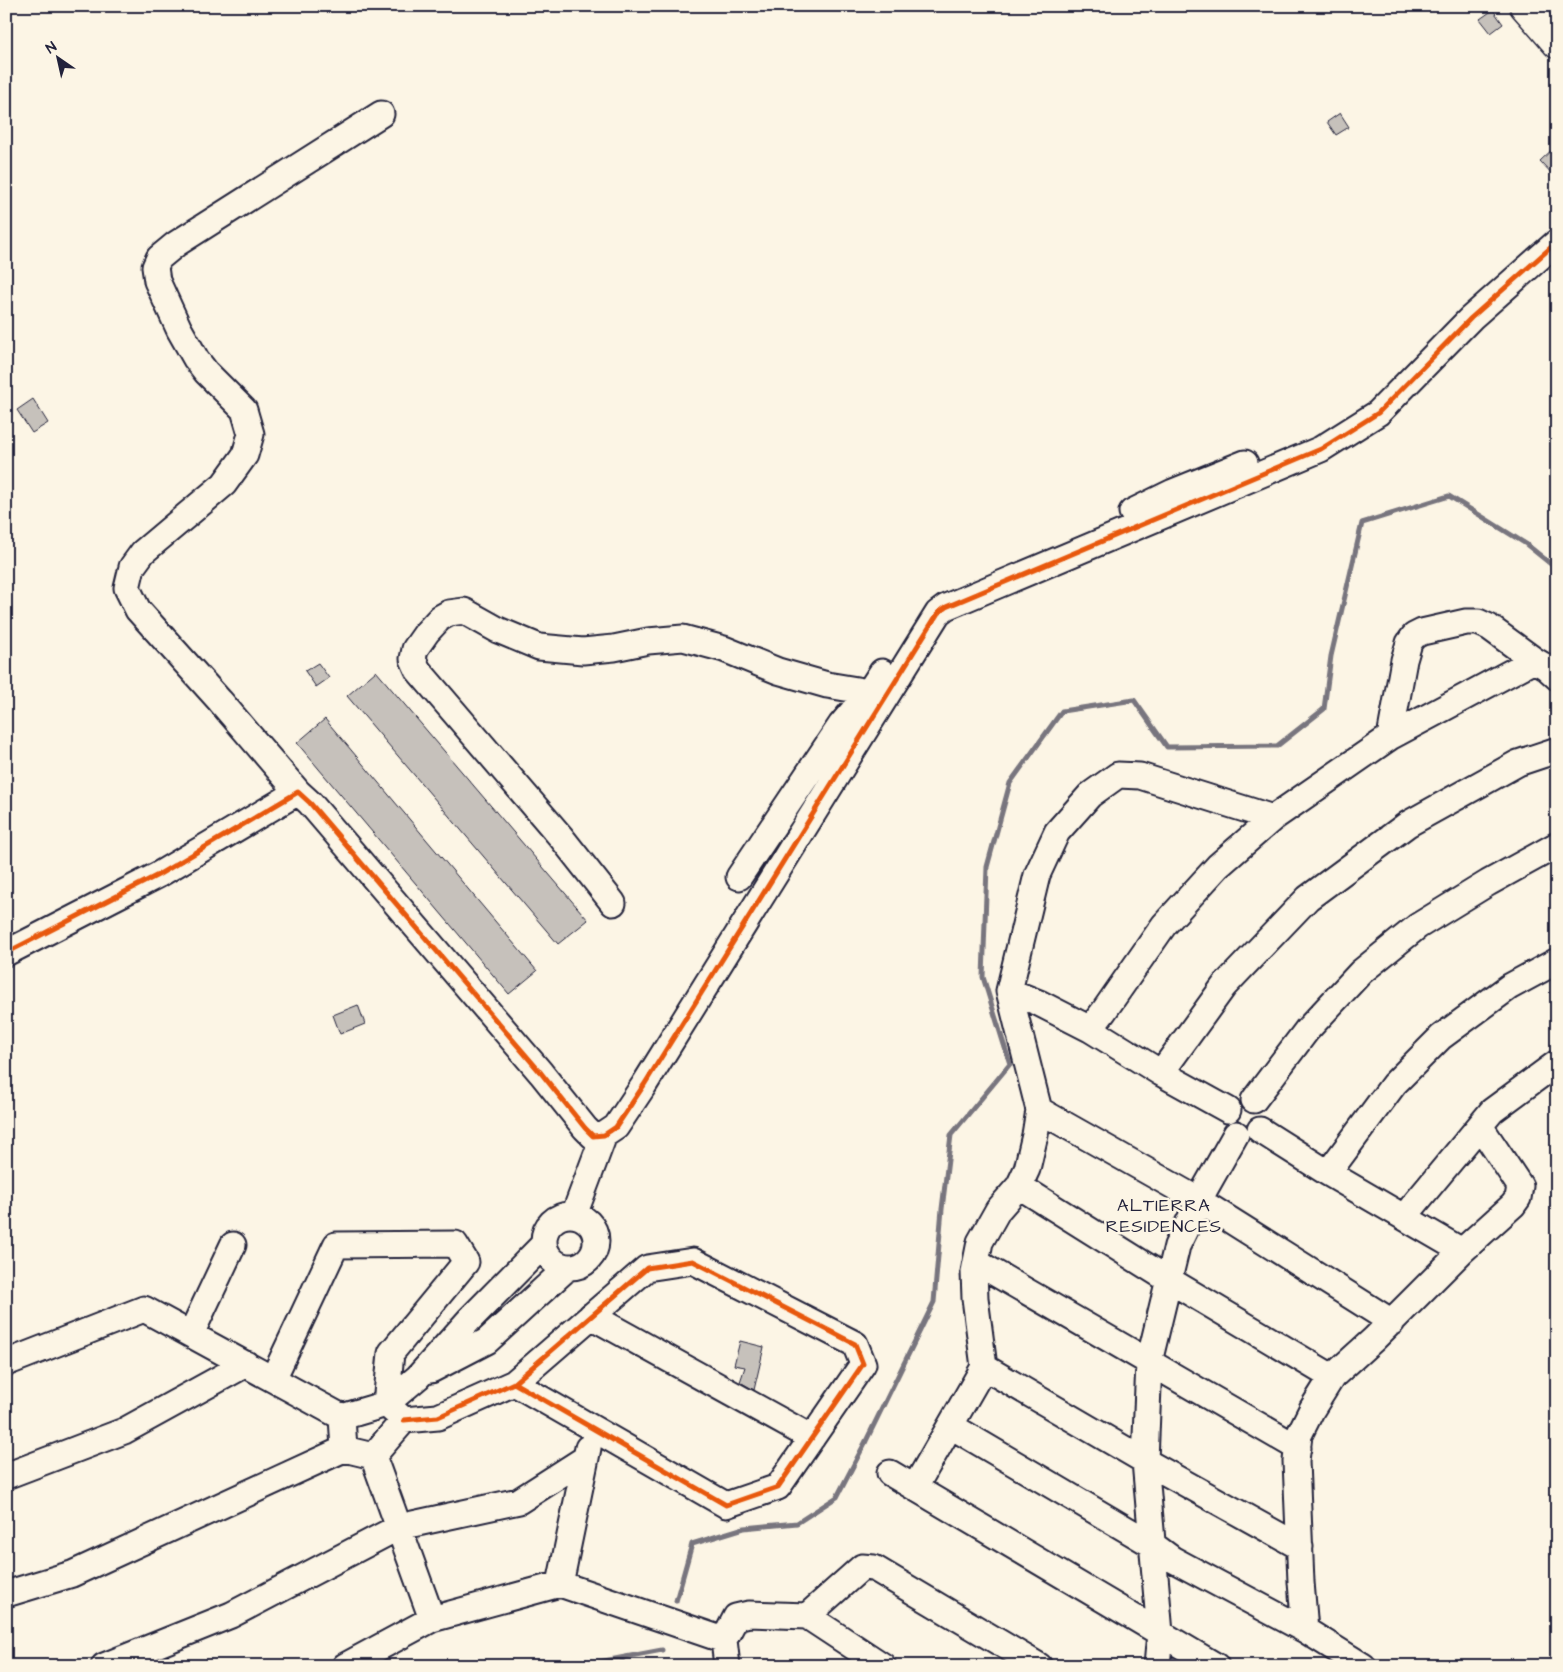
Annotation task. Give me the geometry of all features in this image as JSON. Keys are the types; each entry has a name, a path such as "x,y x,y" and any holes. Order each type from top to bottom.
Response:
{"main road":[{"path":"1524,6 1557,44"}],"street":[{"path":"381,114 176,244 159,258 155,268 157,281 179,329 196,360 244,410 251,434 245,455 224,484 143,552 132,567 127,588 138,610 316,811 503,1028 593,1136 604,1135 616,1127 644,1085 938,613 946,607 1321,450 1378,413 1472,318 1557,242"},
{"path":"739,878 840,726 869,692 921,611 931,600 1105,524 1173,492 1378,413"},
{"path":"613,903 561,837 418,670 413,659 415,649 440,618 449,613 464,611 498,630 539,648 583,651 614,648 648,641 683,638 724,649 778,671 827,685 869,692"},
{"path":"1390,737 1404,660 1409,644 1414,636 1422,632 1466,622 1478,622 1489,627 1557,676"},
{"path":"1090,1029 1164,925 1218,866 1273,818 1390,737 1534,660"},
{"path":"1161,1073 1224,986 1308,898 1408,824 1518,763 1557,750"},
{"path":"915,1488 984,1367 975,1298 974,1272 980,1242 998,1210 1019,1186 1028,1169 1039,1110 1009,991 1037,876 1057,832 1090,795 1118,775 1140,776 1273,818"},
{"path":"6,953 158,875 298,792"},
{"path":"1254,1100 1307,1030 1361,972 1418,926 1488,883 1557,845"},
{"path":"1328,1174 1394,1084 1441,1037 1509,987 1557,961"},
{"path":"1009,991 1039,1002 1090,1029 1161,1073 1228,1110"},
{"path":"1404,1217 1492,1111 1557,1062"},
{"path":"1157,1666 1160,1633 1145,1460 1150,1362 1177,1246 1200,1201 1248,1132 1263,1125 1264,1113 1259,1103 1254,1100 1241,1098 1231,1105 1228,1110 1228,1126 1248,1132 1328,1174 1462,1251"},
{"path":"1039,1110 1200,1201 1392,1322"},
{"path":"1305,1630 1296,1460 1299,1435 1312,1409 1332,1377 1392,1322 1462,1251 1513,1206 1518,1198 1520,1186 1480,1126"},
{"path":"574,1215 604,1135"},
{"path":"1019,1186 1169,1280 1332,1377"},
{"path":"574,1215 585,1219 594,1228 597,1245 596,1251 589,1261 579,1267 567,1268 556,1264 547,1255 544,1244 545,1232 552,1222 562,1216 574,1215"},
{"path":"273,1379 336,1245 455,1244 466,1262 391,1353 395,1412"},
{"path":"432,1619 373,1456 395,1412 418,1377 470,1319 544,1244"},
{"path":"191,1334 233,1245"},
{"path":"6,1363 144,1309 342,1417 395,1412 438,1417 514,1383 647,1268 693,1261 855,1344 863,1364 778,1487 726,1505 514,1383"},
{"path":"976,1262 1298,1448"},
{"path":"418,1377 487,1341 567,1268"},
{"path":"591,1316 812,1438"},
{"path":"6,1476 124,1431 246,1364"},
{"path":"984,1367 1300,1547"},
{"path":"342,1417 344,1449"},
{"path":"950,1426 1153,1545 1172,1559 1305,1630 1363,1666"},
{"path":"560,1584 593,1429"},
{"path":"6,1594 72,1574 344,1449 373,1456"},
{"path":"104,1666 232,1615 399,1527 518,1501 586,1458"},
{"path":"890,1473 1216,1666"},
{"path":"807,1616 862,1566 874,1568 1038,1666"},
{"path":"346,1666 432,1619 560,1584 724,1640"},
{"path":"727,1666 724,1640 736,1618 749,1614 807,1616 883,1666"}],"building":[{"path":"1493,10 1503,24 1491,33 1480,19"},
{"path":"1340,113 1349,127 1336,135 1327,122"},
{"path":"1557,145 1557,179 1540,161"},
{"path":"33,399 48,423 32,433 17,410"},
{"path":"318,663 329,678 316,687 305,671"},
{"path":"376,671 588,920 558,944 347,696"},
{"path":"325,719 537,971 509,994 297,743"},
{"path":"358,1005 365,1024 340,1034 333,1015"},
{"path":"740,1341 764,1347 754,1390 740,1382 745,1367 734,1365"}],"waterway":[{"path":"676,1601 692,1544 744,1528 797,1523 837,1497 934,1302 951,1135 1010,1064 983,977 987,867 1010,783 1062,711 1134,700 1167,747 1277,746 1324,709 1331,656 1362,523 1449,496 1526,544 1557,569"},
{"path":"578,1666 662,1650"},
{"path":"621,1658 624,1666"}],"cycle path":[{"path":"6,953 158,875 298,792 310,803 541,1073 585,1128 593,1136 604,1135 616,1127 644,1085 938,613 946,607 1321,449 1378,413 1471,318 1557,242"},
{"path":"404,1420 438,1417 514,1383 647,1268 693,1261 855,1344 863,1364 778,1487 726,1505 514,1383"}],"district":[{"name":"ALTIERRA RESIDENCES","path":"1164,1215"}]}
